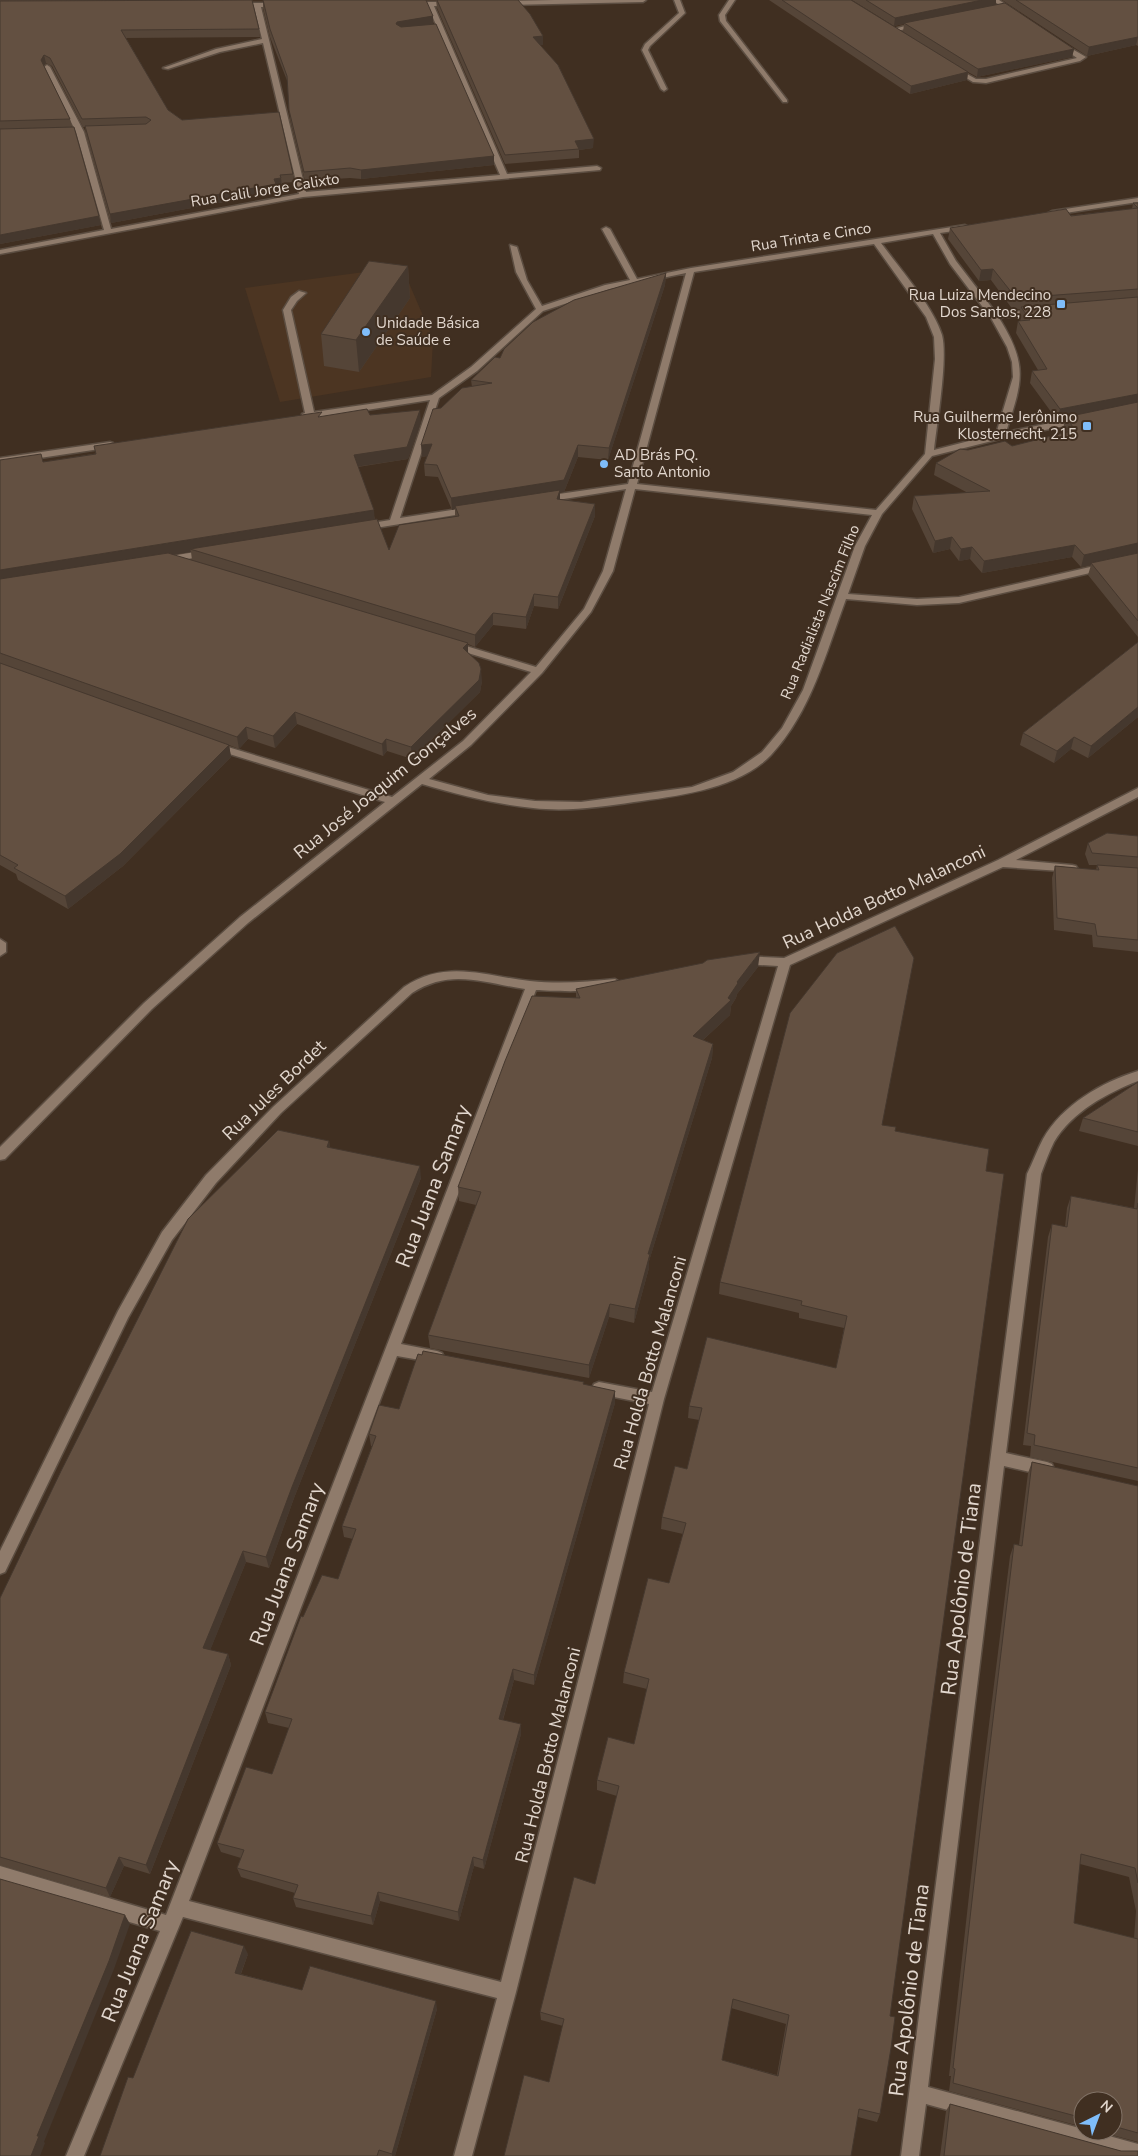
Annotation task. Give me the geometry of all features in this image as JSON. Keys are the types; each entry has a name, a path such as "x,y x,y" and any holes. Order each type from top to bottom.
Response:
{"street":[{"path":"499,3 643,0"},
{"path":"664,89 645,50 647,45 682,13 677,0"},
{"path":"732,0 722,15 723,21 785,101"},
{"path":"995,0 1022,18"},
{"path":"400,4 460,4"},
{"path":"430,4 505,177"},
{"path":"227,5 285,5"},
{"path":"257,5 303,195"},
{"path":"997,9 1006,7"},
{"path":"893,30 926,23"},
{"path":"885,25 901,35"},
{"path":"431,29 441,28"},
{"path":"166,68 218,50 266,40"},
{"path":"946,64 970,79 986,81 1078,60 1083,57 1077,56 1054,40"},
{"path":"47,67 80,132 108,231"},
{"path":"70,132 89,131"},
{"name":"Rua Calil Jorge Calixto","path":"0,252 303,195 597,168"},
{"path":"1044,214 1138,200"},
{"name":"Rua Trinta e Cinco","path":"540,309 634,281 691,270 978,225"},
{"path":"606,229 634,281"},
{"path":"935,232 952,261 993,316 1014,351 1017,375 1012,400 1000,436"},
{"path":"876,242 930,316 938,337 940,359 929,454 1000,436 1092,417"},
{"path":"291,418 435,397 474,369 540,309 518,271 512,247"},
{"name":"Rua José Joaquim Gonçalves","path":"0,1155 155,1000 244,920 467,744 538,671 588,610 608,570 691,270"},
{"path":"302,293 294,299 287,310 310,416"},
{"path":"993,316 1041,312"},
{"path":"394,522 435,397"},
{"path":"0,461 116,444"},
{"name":"Rua Radialista Nascim Filho","path":"420,780 488,799 535,805 581,806 694,790 737,774 766,754 786,730 808,690 860,546 878,513 929,454"},
{"path":"532,501 630,486 878,513"},
{"path":"354,529 482,509"},
{"path":"196,568 163,560 217,551"},
{"path":"842,596 916,602 959,600 1138,559"},
{"path":"443,643 538,671"},
{"path":"207,743 311,778 393,801"},
{"name":"Rua Holda Botto Malanconi","path":"463,2156 507,1992 657,1399 785,962 1002,863 1138,792"},
{"path":"1002,863 1080,870"},
{"path":"0,943 0,952"},
{"path":"726,962 757,959 785,962"},
{"name":"Rua Jules Bordet","path":"0,1567 123,1315 167,1236 211,1179 276,1110 408,990 424,980 441,976 466,976 532,985 600,985 628,981"},
{"name":"Rua Juana Samary","path":"75,2156 178,1906 532,985"},
{"name":"Rua Apolônio de Tiana","path":"910,2156 1034,1174 1049,1140 1071,1114 1116,1084 1138,1076"},
{"path":"393,1349 452,1360"},
{"path":"588,1386 657,1399"},
{"path":"998,1458 1064,1473"},
{"path":"0,1876 170,1925"},
{"path":"178,1906 507,1992"},
{"path":"918,2093 1138,2153"}],"shaded area":[{"path":"402,267 433,339 431,377 280,402 245,288"}],"building":[{"path":"252,0 259,29 121,30 168,110 182,120 279,112 293,174 280,175 281,178 274,179 276,184 110,214 85,126 146,124 151,120 146,117 82,119 50,58 44,55 41,60 70,119 0,121 0,1"},
{"path":"263,0 426,0 433,16 397,22 396,24 401,27 436,24 494,156 361,170 350,168 304,172 289,110 287,76 270,29"},
{"path":"437,0 518,0 530,14 543,36 533,37 558,65 594,139 575,141 579,149 505,155"},
{"path":"782,0 851,0 968,72 911,86"},
{"path":"866,0 982,0 895,18"},
{"path":"1016,0 1138,0 1138,37 1089,47"},
{"path":"1005,3 1074,49 978,69 904,23"},
{"path":"74,127 99,216 0,235 0,129"},
{"path":"1138,208 1138,289 1016,298 993,269 981,270 950,228 1066,209 1071,216"},
{"path":"369,261 408,266 356,340 321,334"},
{"path":"666,273 609,448 578,445 564,480 451,498 437,465 424,464 432,444 421,445 433,409 441,408 462,388 492,383 471,380 495,357 500,358 504,349 533,322 574,300"},
{"path":"1138,297 1138,394 1060,409 1032,371 1047,369 1018,321 1030,320 1021,307"},
{"path":"1138,402 1138,543 1084,555 1075,545 984,561 972,547 961,549 952,537 935,541 914,496 990,491 936,463 960,449 968,450 1005,441 1012,446 1075,430 1066,417"},
{"path":"367,409 370,415 420,410 407,447 354,455 374,510 0,570 0,460 41,454 43,462 96,454 94,446 322,412 318,417"},
{"path":"560,490 557,499 595,504 558,597 534,594 526,617 493,613 475,635 190,549 377,519 389,550 399,525 459,516 455,506"},
{"path":"168,553 468,643 463,648 479,663 481,669 479,680 411,747 386,739 382,744 295,712 273,736 246,727 237,737 0,653 0,579"},
{"path":"1138,553 1138,621 1091,563"},
{"path":"1138,642 1138,707 1091,746 1074,737 1057,751 1023,733"},
{"path":"0,663 229,745 120,854 65,896 14,868 18,865 0,855"},
{"path":"1107,833 1138,836 1138,857 1092,853 1088,843"},
{"path":"1097,865 1138,868 1138,940 1097,936 1095,924 1057,918 1055,866 1099,870"},
{"path":"895,926 914,958 882,1125 896,1127 895,1131 989,1149 986,1171 1004,1174 890,2016 895,2017 880,2114 859,2109 851,2156 504,2156 524,2075 549,2082 564,2019 540,2012 574,1877 595,1884 619,1786 597,1780 608,1737 634,1744 649,1679 624,1672 648,1578 669,1583 686,1523 662,1517 675,1466 687,1469 702,1408 689,1406 707,1337 836,1368 847,1316 801,1305 802,1301 720,1282 790,1013 837,953","holes":["733,1999 789,2015 778,2076 722,2060"]},
{"path":"760,952 737,982 728,998 731,1000 693,1036 713,1044 648,1254 650,1254 635,1309 610,1304 589,1365 428,1335 481,1192 458,1187 505,1061 532,996 580,998 576,989 703,963 707,960"},
{"path":"1138,1082 1138,1132 1083,1118"},
{"path":"278,1130 329,1141 327,1147 420,1166 266,1557 243,1551 203,1648 228,1654 146,1865 119,1857 106,1888 0,1857 0,1598 61,1471 188,1219"},
{"path":"1071,1196 1137,1209 1138,1203 1138,1468 1034,1445 1035,1435 1027,1433 1052,1224 1067,1227"},
{"path":"423,1351 584,1382 583,1384 615,1391 534,1675 513,1669 499,1719 521,1724 483,1860 473,1857 458,1912 378,1892 371,1916 293,1898 298,1885 237,1868 244,1850 217,1843 246,1767 272,1774 292,1719 265,1712 301,1616 303,1617 322,1575 338,1579 356,1529 342,1526 376,1436 369,1434 379,1405 399,1409 418,1354 422,1355"},
{"path":"1032,1462 1138,1486 1138,1883 1135,1868 1081,1854 1074,1923 1138,1939 1138,2133 1123,2129 1123,2091 1073,2091 1073,2115 953,2083 955,2069 953,2068 1014,1544 1022,1546"},
{"path":"0,1879 125,1915 109,1961 37,2136 39,2136 31,2156 0,2156"},
{"path":"191,1931 244,1946 235,1973 302,1990 310,1966 436,2001 392,2154 379,2150 377,2156 100,2156 128,2077 133,2078"},
{"path":"950,2104 1073,2138 1073,2141 1085,2141 1121,2151 1138,2151 1138,2156 944,2156"}],"place":[{"name":"Rua Luiza Mendecino Dos Santos, 228","path":"1061,304"},
{"name":"Unidade Básica de Saúde e","path":"366,332"},
{"name":"Rua Guilherme Jerônimo Klosternecht, 215","path":"1087,426"},
{"name":"AD Brás PQ. Santo Antonio","path":"604,464"}]}
